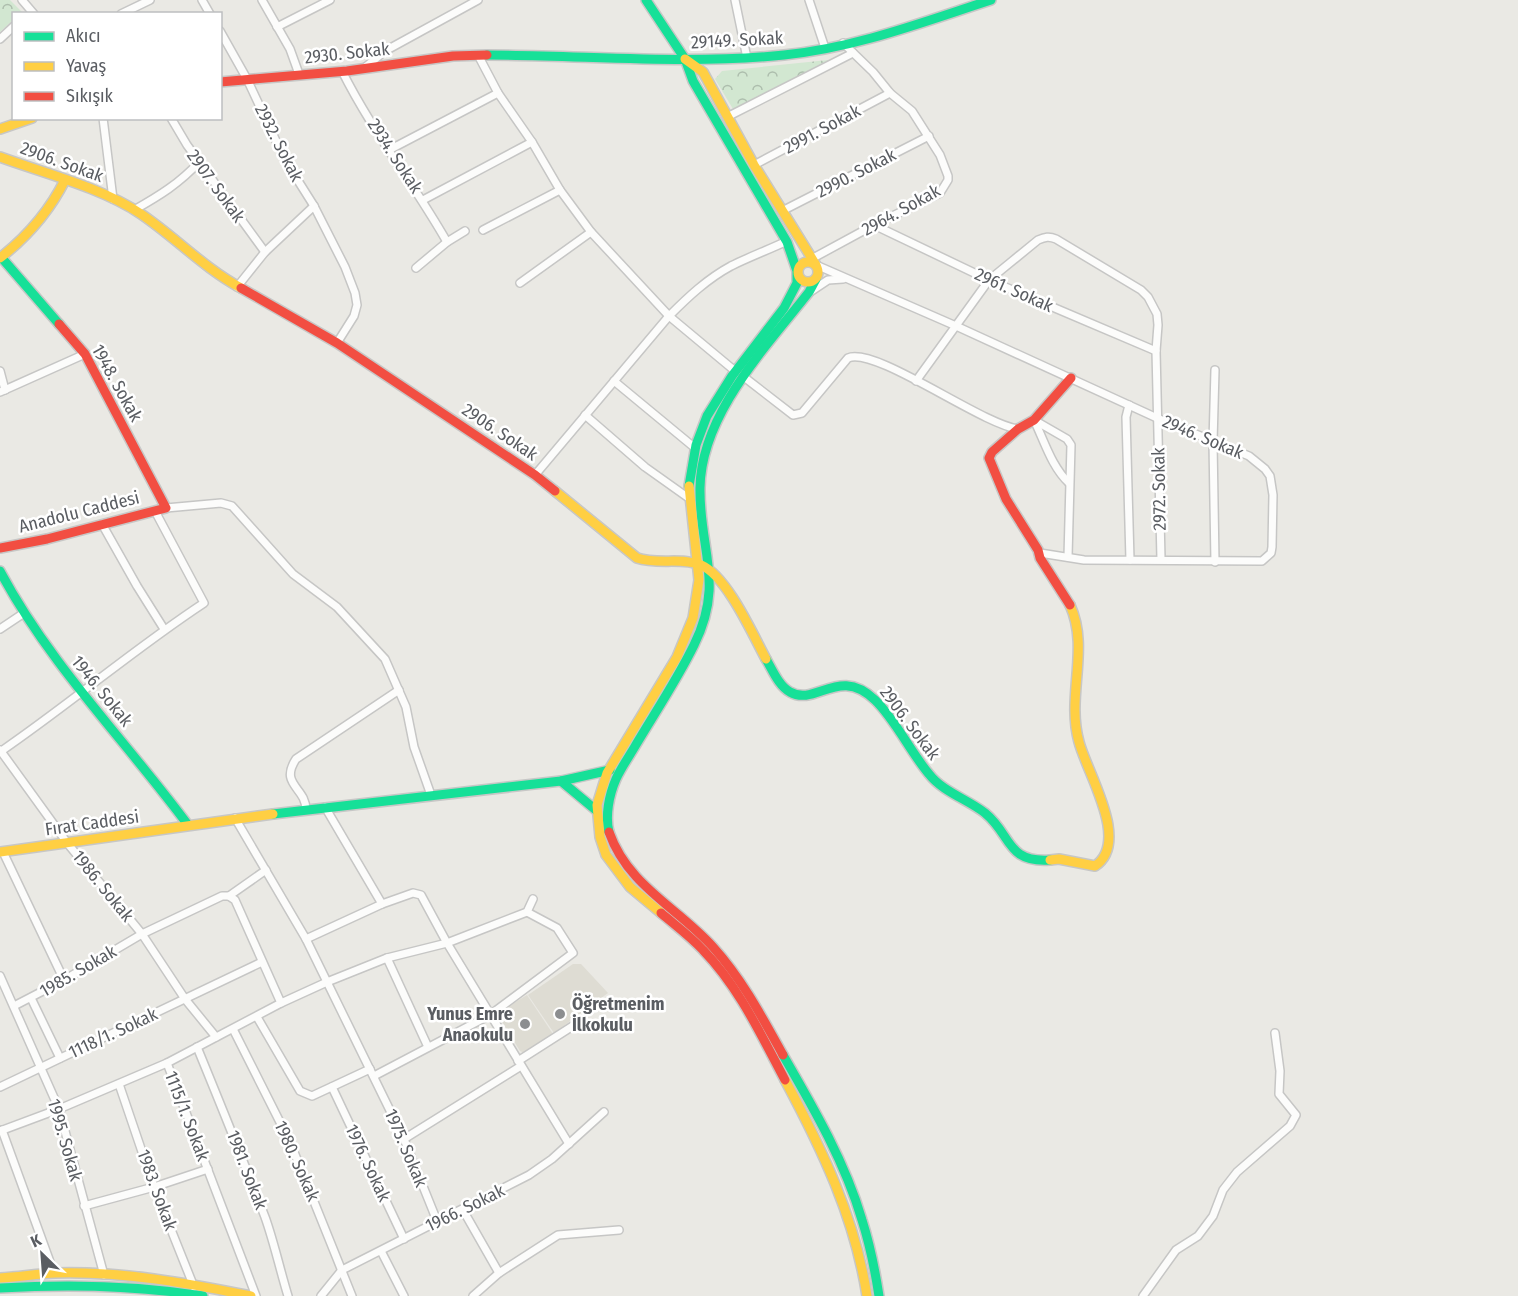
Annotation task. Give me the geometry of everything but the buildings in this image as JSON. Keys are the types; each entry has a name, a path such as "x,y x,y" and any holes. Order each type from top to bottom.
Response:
{"street":[{"path":"22,0 31,12"},
{"path":"126,12 150,0"},
{"path":"262,0 290,49 299,74"},
{"path":"277,27 330,0"},
{"path":"363,69 385,51 478,0"},
{"path":"646,0 685,59 693,81 787,242 800,278 805,282 816,279 845,279"},
{"path":"735,0 747,58"},
{"path":"809,0 825,48"},
{"name":"29149. Sokak","path":"478,55 531,54 685,59 786,55 825,48 991,0"},
{"path":"0,39 12,28"},
{"name":"2932. Sokak","path":"222,35 247,79 285,160 314,206 345,267 356,299 354,316 337,343"},
{"name":"2964. Sokak","path":"811,262 874,225 940,193 944,189 948,176 929,136 912,111 890,93 873,72 843,43"},
{"path":"727,117 853,53"},
{"path":"478,55 498,93 532,142 560,190 591,232 669,316 735,371"},
{"name":"2930. Sokak","path":"222,82 363,69 478,55"},
{"path":"685,59 703,72 754,165 819,272 809,292 744,377 711,436 702,466 700,504 710,569 708,606 693,649 610,793 609,833 617,855 630,872 708,942 754,1002 831,1144 851,1186 870,1242 879,1296"},
{"name":"2934. Sokak","path":"342,71 447,242"},
{"path":"389,150 498,93"},
{"name":"2991. Sokak","path":"754,165 890,93"},
{"path":"0,129 27,120"},
{"name":"2906. Sokak","path":"103,120 113,199"},
{"name":"2907. Sokak","path":"172,120 186,145 265,252"},
{"name":"2990. Sokak","path":"782,211 929,136"},
{"path":"423,200 532,142"},
{"name":"2906. Sokak","path":"0,158 65,180 134,210 237,287 337,343 535,475 637,558 647,562 698,564 710,569 735,604 774,674 789,693 806,696 841,684 848,684 865,692 876,701 930,776 986,814 1020,856 1034,861 1059,859 1095,866 1106,855 1108,822 1084,761 1074,722 1073,700 1079,639 1075,614 1010,504 989,458 992,452 1018,429 1034,420 1071,378"},
{"path":"134,210 166,192 200,162"},
{"path":"1,258 42,220 54,204 65,180"},
{"path":"483,230 560,190"},
{"path":"237,287 265,252 314,206"},
{"name":"2961. Sokak","path":"874,225 989,280 1156,351"},
{"path":"416,268 447,242 465,231"},
{"path":"520,283 591,232"},
{"name":"2972. Sokak","path":"916,381 989,280 1038,240 1050,236 1056,238 1141,290 1148,297 1157,314 1158,325 1156,351 1161,559"},
{"path":"535,475 669,316 700,287 720,272 787,242"},
{"name":"1948. Sokak","path":"1,258 85,354 166,508"},
{"path":"811,262 800,267 797,284 790,298 735,371 704,426 695,448 690,475 690,499 691,523 698,564 697,604 683,645 610,767 601,787 597,811 599,838 615,869 657,910 694,941 722,972 746,1007 836,1180 856,1234 867,1296"},
{"name":"2946. Sokak","path":"811,262 1157,418 1249,456 1258,462 1269,477 1273,495 1272,547 1267,558 1262,561 1254,563 1161,559 1084,560 1040,553"},
{"path":"809,292 828,280"},
{"path":"0,370 2,391 85,354"},
{"path":"744,377 795,415 802,413 845,361 852,356 862,357 894,369 993,419 1018,429"},
{"path":"1215,370 1213,442 1215,562"},
{"path":"614,381 695,448"},
{"path":"1129,405 1126,417 1130,560"},
{"path":"585,415 645,467 690,499"},
{"path":"1034,420 1069,440 1071,446 1068,557"},
{"path":"1034,420 1053,461 1062,477 1069,483"},
{"path":"166,508 218,503 232,506 293,574 327,598 377,648 392,671 406,707 414,747 431,795"},
{"name":"Anadolu Caddesi","path":"0,548 47,539 166,508"},
{"path":"0,751 81,694 164,629 204,603 155,511"},
{"path":"102,524 136,586 164,629"},
{"name":"1946. Sokak","path":"0,571 3,583 81,694 136,758 188,825"},
{"path":"0,629 24,613"},
{"path":"306,810 306,800 289,777 290,768 296,759 399,690"},
{"name":"1986. Sokak","path":"0,751 68,844 142,934 185,999 216,1037"},
{"path":"610,767 621,771"},
{"name":"Fırat Caddesi","path":"1,852 235,818 561,780 610,767"},
{"path":"561,780 597,811"},
{"path":"325,807 382,904"},
{"name":"1975. Sokak","path":"235,818 306,939 404,1139 437,1221"},
{"path":"1,852 64,980"},
{"name":"1985. Sokak","path":"14,1006 64,980 142,934 222,896 229,896 266,870"},
{"path":"306,939 382,904 412,893 421,895 447,943 569,1144"},
{"path":"229,896 235,900 281,1003"},
{"path":"54,1273 1,1130 59,1109 167,1064 281,1003 327,982 387,958 447,943 527,912 533,899"},
{"path":"257,1017 300,1091 312,1096 428,1047 490,1015 573,953 557,928 527,912"},
{"path":"387,958 428,1047"},
{"name":"1118/1. Sokak","path":"0,1087 262,963"},
{"name":"1995. Sokak","path":"0,976 3,991 14,1006 59,1109 104,1275"},
{"path":"31,998 60,1058"},
{"path":"404,1139 520,1064 579,1022"},
{"name":"1980. Sokak","path":"233,1029 290,1142 352,1296"},
{"path":"1143,1296 1176,1250 1198,1236 1213,1216 1223,1190 1237,1172 1290,1126 1296,1116 1279,1094 1280,1071 1275,1033"},
{"name":"1981. Sokak","path":"196,1047 234,1135 265,1218 288,1296"},
{"name":"1115/1. Sokak","path":"167,1064 256,1296"},
{"name":"1983. Sokak","path":"119,1084 154,1187 200,1295"},
{"name":"1976. Sokak","path":"333,1087 404,1239"},
{"name":"1966. Sokak","path":"321,1296 342,1270 529,1175 552,1159 604,1112"},
{"path":"84,1206 154,1187 208,1169"},
{"path":"463,1210 500,1273"},
{"path":"473,1296 500,1273 558,1235 619,1230"},
{"path":"381,1251 404,1296"},
{"path":"0,1278 54,1273 104,1275 193,1283 251,1296"},
{"path":"0,1288 57,1284 200,1295"}],"shaded area":[{"name":"Öğretmenim İlkokulu","path":"573,964 581,964 608,993 554,1033 528,995"},
{"name":"Yunus Emre Anaokulu","path":"527,995 553,1034 524,1053 520,1051 498,1015 499,1012"}],"green space":[{"path":"0,0 10,0 22,12 12,12 12,21 0,32"},
{"path":"828,60 733,109 715,79 722,71"}],"traffic: fast":[{"path":"646,0 685,59 693,81 787,242 797,271 797,283 784,308 732,376 707,416 696,445 689,486"},
{"path":"487,55 672,59 784,55 837,47 991,0"},
{"path":"1,257 59,324"},
{"path":"609,832 608,806 616,779 680,671 703,623 708,603 709,584 700,488 703,461 711,434 739,383 809,292 816,279"},
{"path":"0,571 20,605 65,670 188,825"},
{"path":"766,659 776,678 790,692 809,695 839,686 850,686 862,690 882,708 922,766 935,780 948,791 985,813 994,821 1017,852 1036,860 1050,860"},
{"path":"273,814 561,781 610,770"},
{"path":"561,781 597,811"},
{"path":"783,1055 817,1115 847,1177 867,1239 879,1296"},
{"path":"0,1288 102,1286 203,1296"}],"traffic: slow":[{"path":"685,59 703,72 754,165 816,265"},
{"path":"0,129 26,120"},
{"path":"0,157 73,182 126,205 241,288"},
{"path":"0,258 37,223 65,180"},
{"path":"808,262 815,265 818,272 815,279 808,282 801,279 798,272 801,265 808,262"},
{"path":"661,913 630,887 606,855 600,837 597,805 607,773 677,657 693,618 699,580 689,486"},
{"path":"555,491 637,558 694,563 711,571 730,593 766,659"},
{"path":"1050,860 1059,859 1095,866 1105,855 1109,841 1104,807 1083,755 1076,725 1078,638 1076,622 1070,605"},
{"path":"0,852 273,814"},
{"path":"785,1080 812,1132 846,1212 862,1267 867,1296"},
{"path":"0,1278 55,1273 104,1274 178,1282 251,1296"}],"traffic: jam":[{"path":"222,82 347,71 453,56 487,55"},
{"path":"241,288 337,343 535,475 555,491"},
{"path":"0,548 47,539 166,508 85,354 59,324"},
{"path":"1070,605 1006,499 989,458 992,452 1018,429 1034,420 1071,378"},
{"path":"609,832 617,851 641,882 699,933 723,959 751,999 783,1055"},
{"path":"661,913 688,935 728,980 749,1012 785,1080"}],"place":[{"name":"Öğretmenim İlkokulu","path":"560,1014"},
{"name":"Yunus Emre Anaokulu","path":"525,1024"}]}
